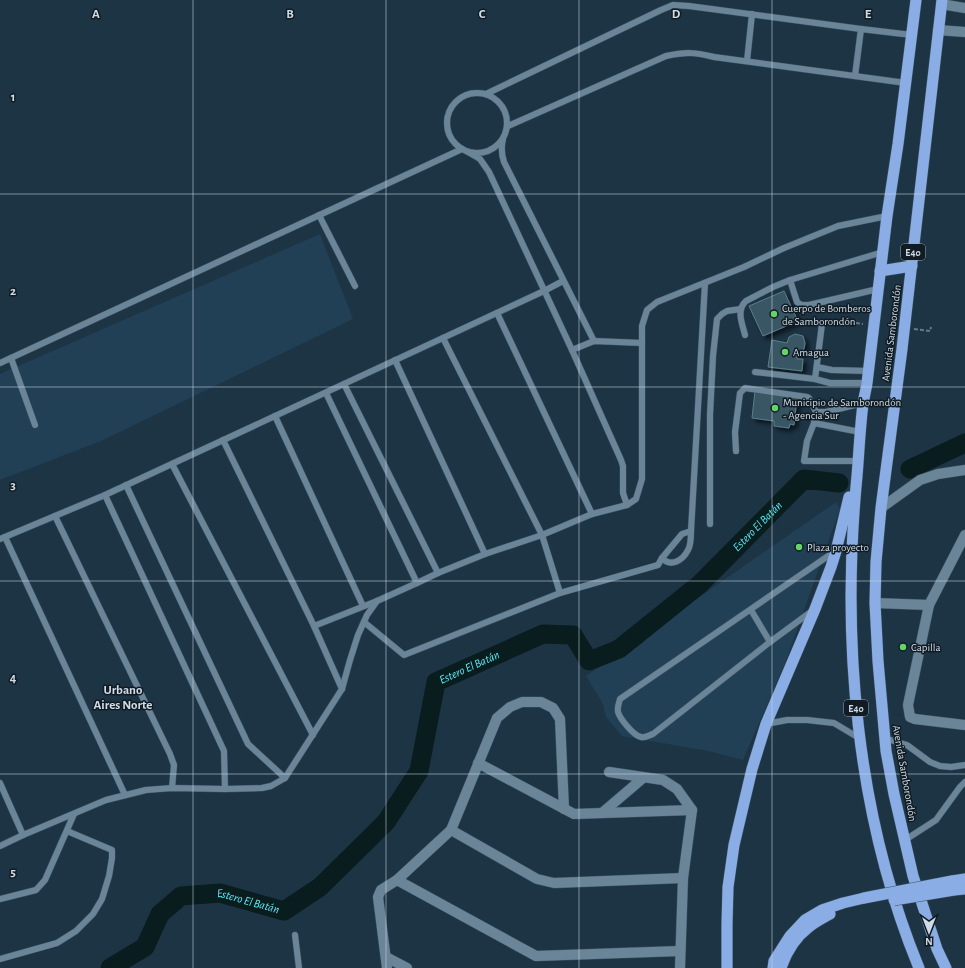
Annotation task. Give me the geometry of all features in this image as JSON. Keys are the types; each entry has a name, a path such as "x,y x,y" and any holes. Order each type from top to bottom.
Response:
{"highway":[{"name":"Avenida Samborondón","path":"911,948 889,883 872,811 859,738 851,627 851,588 853,513 863,403 869,371 880,271 916,0"},
{"name":"Avenida Samborondón","path":"937,949 913,876 886,751 874,603 876,562 882,508 905,328 941,2"},
{"path":"880,271 912,266"},
{"path":"727,968 726,924 728,887 734,845 752,769 766,724 815,609 836,551 858,461"},
{"path":"773,968 774,960 790,936 804,920 822,910 843,902 865,901 957,887 965,880"},
{"path":"781,968 788,951 808,927 833,912 865,901"},
{"path":"911,948 915,968"},
{"name":"E40","path":"911,948 919,968"},
{"path":"937,949 952,968"},
{"name":"E40","path":"937,949 946,968"}],"street":[{"path":"941,2 965,8"},
{"path":"938,30 965,32"},
{"path":"882,508 920,480 938,474 965,470"},
{"path":"965,535 929,606 908,705 910,717 915,719 965,725"},
{"path":"874,603 929,606"},
{"path":"387,968 378,897 382,890 397,880 451,830 497,718 510,707 522,702 541,702 553,708 560,719 564,809"},
{"path":"478,763 574,814 692,810"},
{"path":"609,772 663,780 677,788 692,810 683,878 680,968"},
{"path":"602,813 644,778"},
{"path":"451,830 537,878 554,883 683,878"},
{"path":"397,880 536,956 680,950"},
{"path":"386,957 407,968"}],"lane":[{"path":"486,94 673,5 912,35"},
{"path":"747,61 752,14"},
{"path":"855,76 861,29"},
{"path":"508,126 666,56 683,52 906,83"},
{"path":"0,363 319,215 465,150 480,153 495,148 505,136 508,120 502,105 490,95 486,94 467,94 454,104 447,118 449,133 452,140 458,146 465,150 480,160 489,172 572,350 621,460 623,466 623,493 627,505"},
{"path":"503,139 501,147 504,162 594,341"},
{"path":"319,215 355,286"},
{"path":"314,626 377,601 438,573 485,554 542,535 592,514 627,505 636,499 642,479 642,326 647,310 657,302 744,267 784,248 838,226 887,216"},
{"path":"745,335 740,316 742,304 746,301 790,280 883,252"},
{"path":"125,795 3,538 105,495 544,291 563,280"},
{"path":"790,280 797,302 801,305 809,305 878,289"},
{"path":"662,558 665,561 672,563 679,562 689,550 705,283"},
{"path":"710,524 710,414 713,356 717,319 727,311 741,309"},
{"path":"497,313 592,514"},
{"path":"815,379 822,324"},
{"path":"443,338 542,535 560,593"},
{"path":"572,350 594,341 642,343"},
{"path":"11,358 35,425"},
{"path":"395,360 485,554"},
{"path":"817,366 832,370 869,371"},
{"path":"755,372 815,379 830,383 867,383"},
{"path":"344,384 438,573"},
{"path":"736,451 735,432 740,394 745,388 809,398 816,412 814,423 807,442 804,461 858,461"},
{"path":"326,393 417,583"},
{"path":"816,412 826,412 863,403"},
{"path":"275,416 363,606"},
{"path":"814,423 860,432"},
{"path":"223,440 314,626 342,689"},
{"path":"172,464 312,735"},
{"path":"126,485 248,744 285,778"},
{"path":"105,495 224,750 226,788"},
{"path":"55,516 170,754 174,765 172,788"},
{"path":"364,622 404,654 560,593 658,565 682,534 691,531"},
{"path":"815,609 770,642 653,734 647,737 636,735 620,717 618,710 620,699 836,551"},
{"path":"1,844 106,800 146,790 172,788 266,787 271,786 285,778 342,689 358,635 367,615 377,601"},
{"path":"751,610 770,642"},
{"path":"766,724 788,720 807,720 834,723 859,738"},
{"path":"884,738 907,745 930,762 940,766 951,768 965,765"},
{"path":"905,840 936,820 965,782"},
{"path":"0,783 23,835"},
{"path":"0,899 36,890 45,880 74,814"},
{"path":"0,959 57,943 76,931 93,914 102,899 109,876 112,850 66,831"},
{"path":"296,936 299,968"}],"path":[{"path":"843,316 843,321 874,325"},
{"path":"905,328 930,331 931,327"}],"shaded area":[{"path":"320,234 353,319 101,441 0,480 0,374"},
{"path":"836,502 840,509 786,661 743,760 708,751 622,736 606,717 603,704 586,676"}],"building":[{"name":"Cuerpo de Bomberos de Samborondón","path":"784,291 798,321 763,336 749,306"},
{"name":"Amagua","path":"795,334 803,336 805,343 804,349 797,354 797,359 803,359 802,371 768,367 772,340 787,343 789,337"},
{"name":"Municipio de Samborondón - Agencia Sur","path":"755,391 797,398 794,425 790,424 789,428 774,426 774,421 752,418"}],"waterway":[{"name":"Estero El Batán","path":"910,469 965,443"},
{"name":"Estero El Batán","path":"110,968 145,947 160,914 181,896 220,893 284,911 320,887 386,822 419,771 436,682 543,634 573,635 589,661 619,649 700,584 804,479 839,483"}],"place":[{"name":"Cuerpo de Bomberos de Samborondón","path":"774,314"},
{"name":"Amagua","path":"785,352"},
{"name":"Municipio de Samborondón - Agencia Sur","path":"775,408"},
{"name":"Plaza proyecto","path":"799,547"},
{"name":"Capilla","path":"903,647"}],"district":[{"name":"Urbano Aires Norte","path":"123,696"}]}
